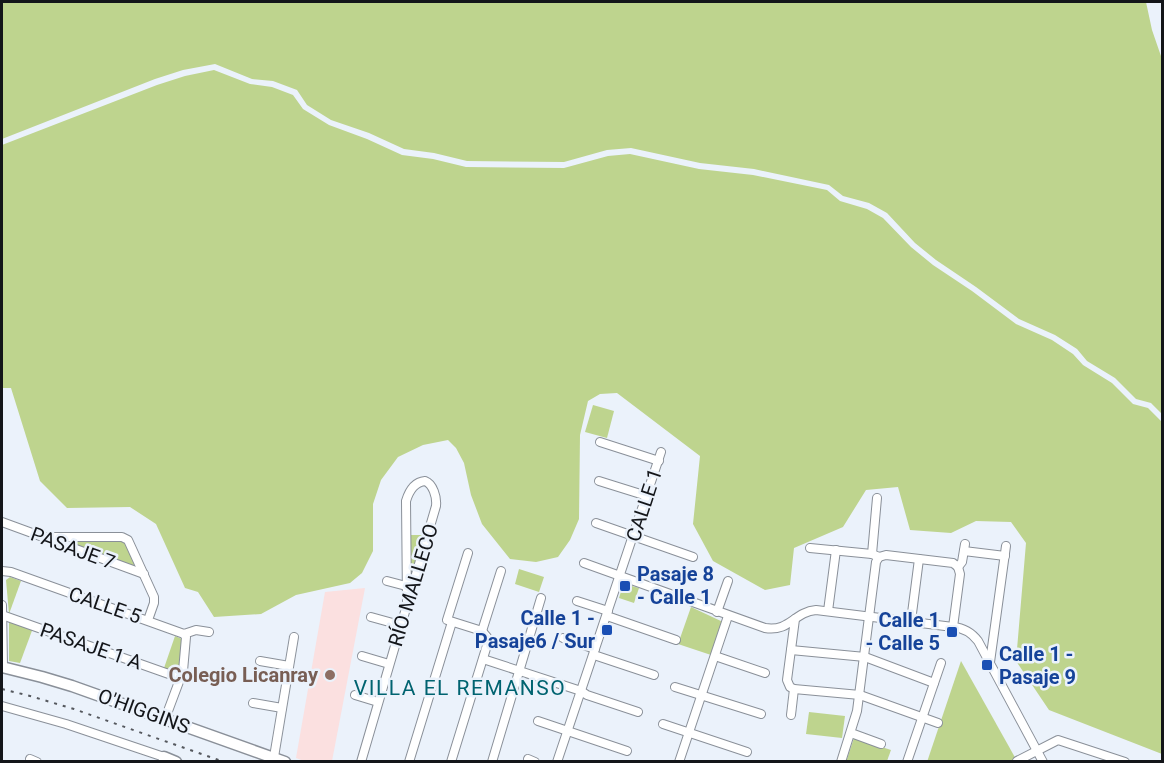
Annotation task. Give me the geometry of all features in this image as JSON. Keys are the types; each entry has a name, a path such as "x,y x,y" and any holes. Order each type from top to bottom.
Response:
{"street":[{"name":"CALLE 1","path":"557,762 660,457 600,442"},
{"name":"RÍO MALLECO","path":"361,762 436,506 431,485 424,481 416,484 408,494 406,501 406,586"},
{"path":"599,481 647,496"},
{"path":"841,762 856,717 860,695 876,562 877,498"},
{"name":"PASAJE 7","path":"2,522 144,574"},
{"path":"596,523 693,557"},
{"path":"44,537 122,537 130,542 153,594 154,600 148,620"},
{"path":"990,663 1006,546"},
{"path":"958,567 962,562 964,547 1005,556"},
{"path":"810,548 952,563 958,567 960,574 953,627"},
{"path":"828,611 836,550"},
{"path":"410,762 468,553"},
{"path":"911,621 919,559"},
{"path":"584,563 770,629 784,627 808,611 816,610 911,621 968,631 975,637 1044,762"},
{"name":"CALLE 5","path":"2,571 11,572 184,634 192,631 209,632"},
{"path":"482,632 501,571"},
{"path":"387,581 406,586 407,601"},
{"path":"717,612 728,581"},
{"path":"492,762 541,598"},
{"path":"577,601 676,640"},
{"path":"2,605 2,667"},
{"name":"PASAJE 1 A","path":"2,612 180,678"},
{"path":"679,762 728,616"},
{"path":"371,617 400,625"},
{"path":"795,620 787,682 790,687 860,695 938,723"},
{"path":"450,621 482,632 488,639 451,762"},
{"path":"165,719 180,678 185,654 186,637 184,634"},
{"path":"274,758 294,637"},
{"path":"563,638 654,675"},
{"path":"791,650 865,657 934,682"},
{"path":"362,656 389,664"},
{"path":"715,656 765,672"},
{"path":"483,659 638,712"},
{"path":"260,661 289,666"},
{"path":"907,762 941,663"},
{"name":"O'HIGGINS","path":"2,667 58,681 285,762"},
{"path":"675,687 761,714"},
{"path":"790,715 794,689"},
{"path":"355,695 378,702"},
{"path":"253,703 282,708"},
{"path":"2,706 66,724 176,762"},
{"path":"538,721 627,752"},
{"path":"663,724 747,752"},
{"path":"851,733 882,744"},
{"path":"1017,760 1061,740 1125,762"}],"shaded area":[{"name":"Colegio Licanray","path":"365,588 332,761 304,761 296,758 325,592"}],"green space":[{"path":"2,2 1146,2 1162,59 1162,414 1151,403 1136,399 1115,378 1087,361 1077,349 1055,335 1019,319 936,260 915,243 887,213 869,203 843,196 829,185 754,169 700,163 631,148 607,150 564,162 467,161 404,149 369,133 331,120 307,105 297,90 273,81 252,79 215,64 183,70 155,79 2,139"},
{"path":"214,70 250,84 272,87 293,95 303,109 329,125 402,155 466,167 564,168 608,156 630,154 699,169 753,175 827,190 840,201 867,209 883,218 911,247 933,265 1016,324 1052,340 1073,354 1083,365 1112,383 1133,404 1148,408 1162,422 1162,754 1049,710 1016,661 1026,543 1011,522 976,521 951,533 910,530 898,487 866,490 843,527 794,548 790,585 765,590 713,561 693,524 700,456 617,393 600,394 588,401 580,435 579,519 570,540 558,557 536,562 510,559 482,524 471,495 464,463 456,448 448,440 423,445 398,457 381,480 373,504 373,551 362,573 350,583 296,595 261,614 214,617 198,592 185,588 156,524 130,507 67,508 40,481 11,388 2,388 2,145 157,85"},
{"path":"593,405 614,411 607,438 585,432"},
{"path":"409,535 425,535 412,581 408,580"},
{"path":"126,540 140,569 60,541"},
{"path":"519,569 544,577 539,592 515,584"},
{"path":"10,577 21,581 9,614 6,580"},
{"path":"625,584 639,588 634,603 619,598"},
{"path":"691,607 723,622 711,655 678,644"},
{"path":"9,620 33,628 20,663 9,661"},
{"path":"175,636 182,639 178,673 164,668"},
{"path":"961,661 1017,761 927,762"},
{"path":"809,712 845,716 842,738 806,734"},
{"path":"854,738 891,750 887,761 846,762"}],"railway":[{"path":"2,689 74,709 224,762"}],"place":[{"name":"Pasaje 8 - Calle 1","path":"625,586"},
{"name":"Calle 1 - Pasaje6 / Sur","path":"607,630"},
{"name":"Calle 1 - Calle 5","path":"952,632"},
{"name":"Calle 1 - Pasaje 9","path":"987,665"},
{"name":"Colegio Licanray","path":"330,675"}],"district":[{"name":"VILLA EL REMANSO","path":"460,688"}]}
